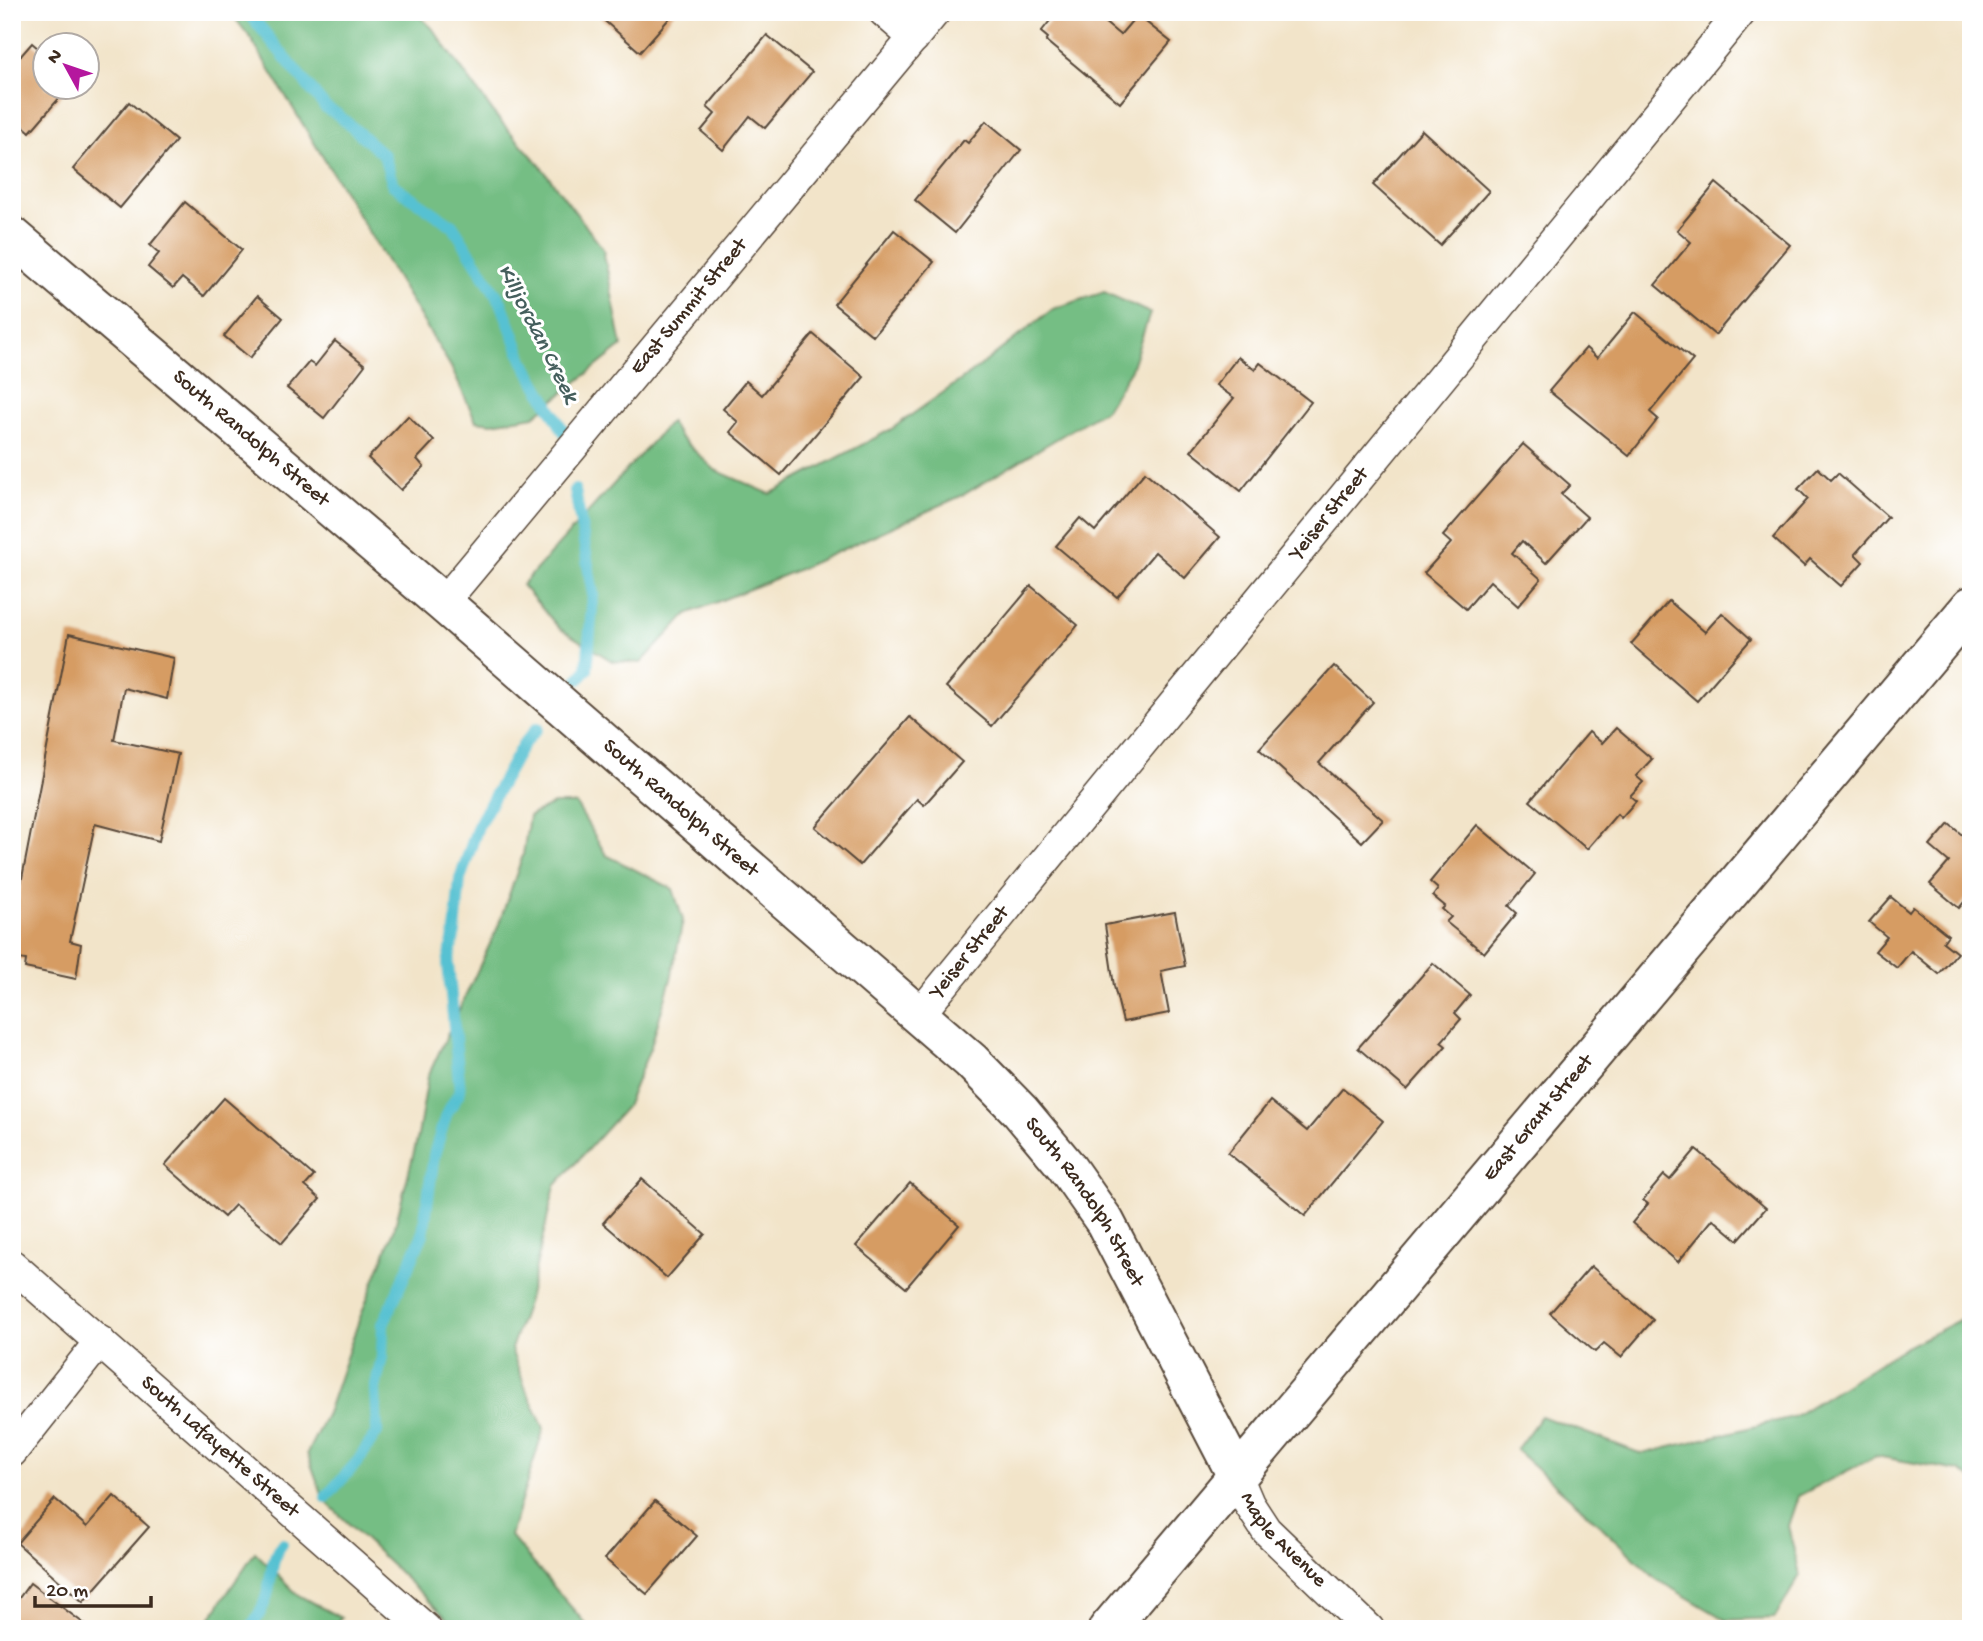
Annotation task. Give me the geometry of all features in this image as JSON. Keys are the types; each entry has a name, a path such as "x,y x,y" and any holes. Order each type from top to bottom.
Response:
{"street":[{"path":"884,12 914,38"},
{"name":"East Summit Street","path":"443,603 935,12"},
{"name":"Yeiser Street","path":"918,1016 1741,12"},
{"name":"South Randolph Street","path":"12,236 443,603 971,1061 1020,1111 1065,1165 1105,1222 1237,1476"},
{"name":"East Grant Street","path":"1108,1629 1971,606"},
{"name":"South Lafayette Street","path":"12,1265 426,1629"},
{"path":"12,1452 100,1341"},
{"name":"Maple Avenue","path":"1237,1476 1249,1504 1266,1530 1369,1629"}],"green space":[{"path":"230,12 415,12 432,28 496,116 539,164 603,249 622,346 534,416 492,423 476,421 451,367 249,36"},
{"path":"1104,292 1150,313 1131,369 1106,409 963,495 797,570 687,614 641,663 612,661 559,628 522,585 670,422 680,437 715,470 770,494 890,430 971,373 1053,309"},
{"path":"553,804 576,804 606,855 673,889 683,920 671,979 651,1046 626,1107 555,1186 528,1300 511,1349 544,1428 510,1536 590,1629 458,1629 324,1500 307,1453 327,1413 394,1230 418,1136 428,1076 497,929 523,855 529,816"},
{"path":"1971,1314 1971,1478 1959,1471 1876,1456 1798,1496 1788,1526 1800,1575 1775,1618 1726,1620 1656,1579 1516,1450 1541,1416 1642,1454 1793,1417 1900,1350"},
{"path":"255,1552 298,1595 341,1618 332,1629 203,1629"}],"building":[{"path":"603,12 675,12 640,52 599,16"},
{"path":"1057,12 1092,12 1120,35 1137,15 1171,42 1120,103 1046,41 1048,38 1041,32"},
{"path":"767,35 812,72 765,128 750,116 723,150 701,131 715,114 707,107"},
{"path":"32,43 32,102 56,102 30,132 12,116 12,66"},
{"path":"129,102 176,141 120,208 73,169"},
{"path":"986,121 1021,150 955,233 915,200 964,140 968,143"},
{"path":"1422,130 1489,191 1440,245 1373,185"},
{"path":"1716,183 1790,245 1715,335 1655,285 1691,242 1677,230"},
{"path":"185,202 242,250 204,296 182,278 173,288 148,267 159,253 150,245"},
{"path":"894,230 934,262 873,336 834,304"},
{"path":"257,296 283,318 250,358 224,336"},
{"path":"1635,312 1693,360 1650,412 1658,419 1629,456 1549,391 1586,348 1597,358"},
{"path":"813,334 864,377 781,475 730,432 738,422 723,409 746,381 762,395"},
{"path":"335,341 365,365 324,418 287,388 309,362 315,366"},
{"path":"1238,357 1255,370 1260,363 1311,402 1241,491 1191,451 1234,398 1216,385"},
{"path":"408,416 434,441 417,459 424,467 401,490 368,458"},
{"path":"1523,444 1570,485 1561,494 1587,517 1546,563 1522,541 1512,553 1541,579 1518,606 1490,581 1466,609 1424,573 1451,543 1443,536"},
{"path":"1818,468 1831,480 1838,473 1888,517 1855,554 1863,562 1841,586 1810,559 1804,566 1773,538 1808,499 1798,489"},
{"path":"1145,472 1220,537 1185,578 1155,552 1117,597 1056,546 1080,518 1095,531"},
{"path":"1031,586 1078,625 992,726 946,687"},
{"path":"1669,601 1705,632 1722,613 1751,639 1697,701 1631,644"},
{"path":"69,634 174,658 167,699 124,688 114,740 178,754 159,841 95,824 70,941 81,944 76,979 25,968 26,960 12,958 12,898 18,899"},
{"path":"1334,666 1373,702 1319,763 1383,820 1362,842 1259,749"},
{"path":"910,717 962,762 924,805 917,799 860,865 815,827"},
{"path":"1616,728 1652,759 1636,776 1643,782 1630,796 1636,801 1621,818 1617,814 1587,849 1530,801 1589,732 1602,743"},
{"path":"1949,824 1967,839 1971,835 1971,894 1959,908 1930,884 1949,862 1930,846"},
{"path":"1477,825 1535,874 1509,906 1517,913 1484,953 1446,922 1451,917 1442,909 1445,906 1433,896 1438,889 1430,882"},
{"path":"1891,897 1909,912 1913,907 1948,935 1943,942 1957,953 1939,974 1911,951 1897,968 1875,951 1887,937 1869,922"},
{"path":"1175,912 1185,966 1161,971 1169,1013 1123,1022 1114,986 1105,925"},
{"path":"1433,963 1470,995 1455,1013 1461,1019 1441,1042 1446,1046 1407,1090 1358,1048"},
{"path":"1343,1088 1383,1121 1305,1216 1228,1153 1270,1101 1307,1131"},
{"path":"224,1098 314,1176 305,1186 320,1199 282,1243 235,1205 224,1217 165,1165"},
{"path":"1696,1149 1766,1208 1738,1240 1713,1219 1678,1262 1632,1223 1648,1204 1643,1200 1664,1175 1670,1180"},
{"path":"642,1179 705,1234 667,1278 603,1223"},
{"path":"910,1183 959,1225 906,1288 856,1246"},
{"path":"1591,1266 1653,1320 1621,1357 1604,1343 1595,1352 1550,1313"},
{"path":"114,1496 149,1527 83,1602 17,1543 55,1499 87,1527"},
{"path":"655,1501 697,1536 647,1594 605,1559"},
{"path":"30,1583 91,1629 12,1629 12,1593 19,1598"}],"waterway":[{"name":"Killjordan Creek","path":"248,12 326,108 337,114 384,155 393,185 453,226 501,302 523,360 564,432"},
{"name":"Killjordan Creek","path":"575,490 593,594 587,670 579,679"},
{"name":"Killjordan Creek","path":"326,1497 358,1461 377,1432 375,1389 382,1357 383,1324 423,1234 434,1155 446,1115 460,1091 448,963 455,932 460,879 478,826 522,746 537,728"},
{"name":"Killjordan Creek","path":"250,1629 265,1602 273,1563 282,1544"}]}
